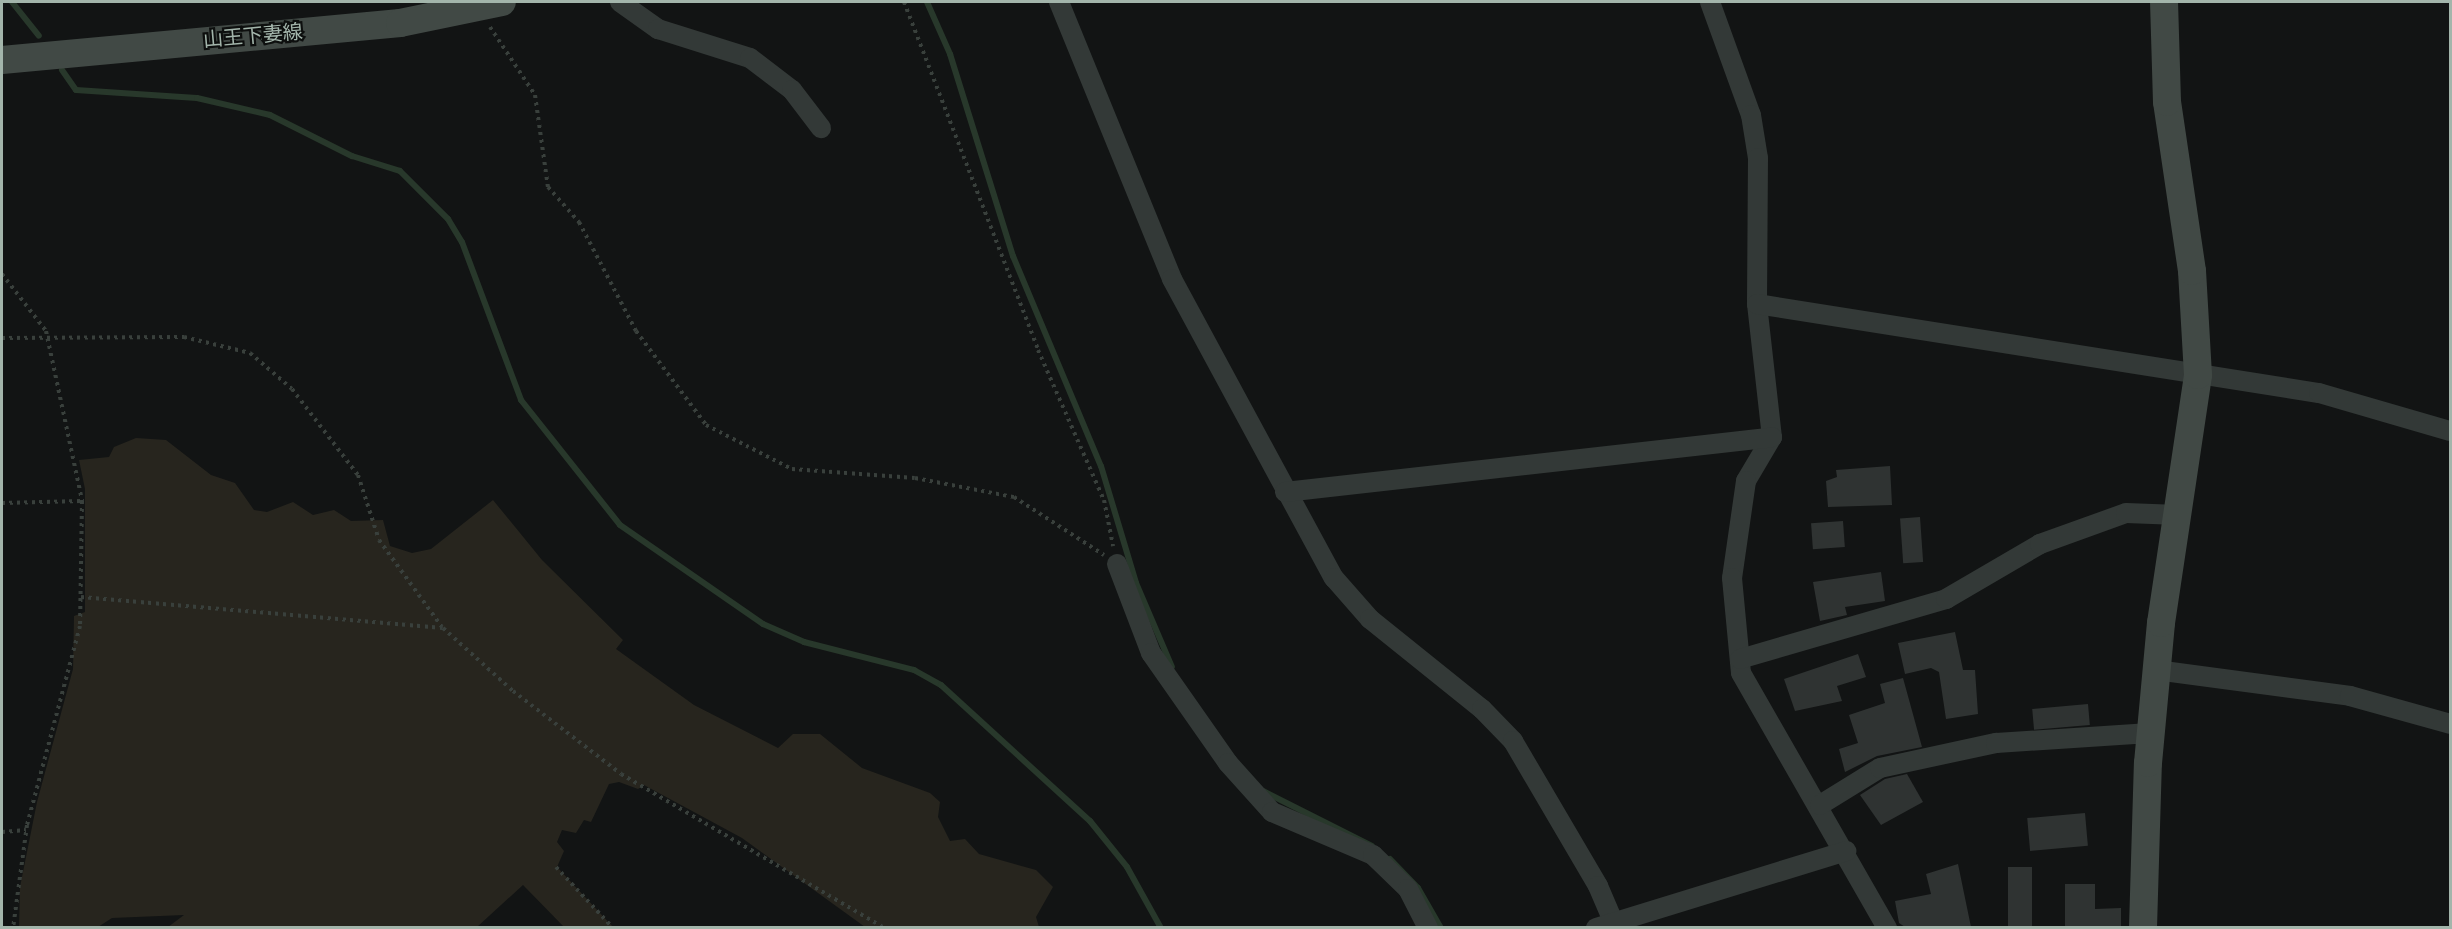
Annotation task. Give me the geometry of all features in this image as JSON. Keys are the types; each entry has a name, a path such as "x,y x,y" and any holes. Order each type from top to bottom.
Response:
{"street":[{"path":"620,2 658,29 750,58 792,90 821,128"},
{"path":"1059,2 1173,279 1334,578 1370,619 1482,709 1513,741 1608,925 1846,851"},
{"path":"1710,2 1751,115 1758,158 1757,303 1772,437 1746,481 1732,578 1741,673 1820,805 1887,927"},
{"path":"2143,927 2150,733 2156,670 2198,375 2192,271 2167,102 2164,2"},
{"name":"山王下妻線","path":"2,60 400,23 490,5"},
{"path":"1757,303 2319,393 2451,431"},
{"path":"1286,492 1772,437"},
{"path":"1740,659 1946,600 2040,544 2126,513 2179,515"},
{"path":"1117,564 1151,653 1228,763 1272,812 1373,855 1408,889 1428,927"},
{"path":"2156,670 2350,696 2451,724"},
{"path":"1820,805 1880,768 1996,743 2150,733"}],"path":[{"path":"904,2 1038,350 1104,500 1117,564"},
{"path":"490,5 535,95 548,187 579,222 636,331 706,425 792,469 915,478 1014,497 1117,564"},
{"path":"2,274 33,309 48,336 82,501 81,597 74,659 26,830 13,927"},
{"path":"2,338 184,337 250,353 292,389 358,475 379,540 443,628 513,691 621,774 885,927"},
{"path":"2,503 82,501"},
{"path":"81,597 443,628"},
{"path":"2,832 26,830"},
{"path":"556,867 614,927"}],"shaded area":[{"path":"136,438 166,440 211,475 235,483 254,510 267,512 293,502 313,515 334,510 351,521 383,520 390,546 412,553 431,549 493,500 542,560 623,640 616,649 694,705 778,748 793,734 820,734 862,768 930,793 940,802 938,817 950,841 965,839 979,854 1036,870 1053,887 1036,917 1039,927 865,927 742,838 644,785 638,789 619,782 609,784 591,822 584,820 576,833 562,830 557,842 564,851 557,867 613,927 564,927 523,885 477,927 168,927 184,915 112,918 98,927 19,927 20,887 37,802 73,669 74,616 85,612 85,489 79,460 109,457 114,447"}],"building":[{"path":"1890,466 1892,505 1828,507 1826,481 1837,477 1836,470"},
{"path":"1920,517 1923,562 1903,563 1900,518"},
{"path":"1843,521 1845,547 1813,549 1811,523"},
{"path":"1881,572 1885,601 1845,607 1847,615 1820,621 1813,582"},
{"path":"1955,632 1963,670 1975,670 1978,714 1946,719 1939,672 1931,668 1905,674 1898,643"},
{"path":"1858,654 1866,677 1837,686 1842,701 1795,711 1784,679"},
{"path":"1903,678 1922,747 1877,756 1845,772 1839,749 1858,743 1849,715 1885,703 1880,684"},
{"path":"2088,704 2090,725 2034,730 2032,709"},
{"path":"1907,774 1923,802 1881,825 1860,795 1885,779"},
{"path":"2085,813 2088,846 2030,851 2027,818"},
{"path":"1958,864 1971,927 1905,927 1899,923 1895,901 1931,894 1926,874"},
{"path":"2008,867 2032,867 2032,927 2008,927"},
{"path":"2065,884 2095,884 2095,909 2121,908 2121,927 2065,927"}],"waterway":[{"path":"12,2 39,36"},
{"path":"927,2 950,54 1013,256 1101,466 1136,583 1172,667"},
{"path":"62,70 76,90 197,98 270,115 352,156 400,171 448,219 462,242 521,400 620,525 763,624 804,642 914,670 941,685 1090,821 1127,867 1161,928"},
{"path":"1263,791 1372,846"},
{"path":"1390,859 1418,888 1441,928"}]}
